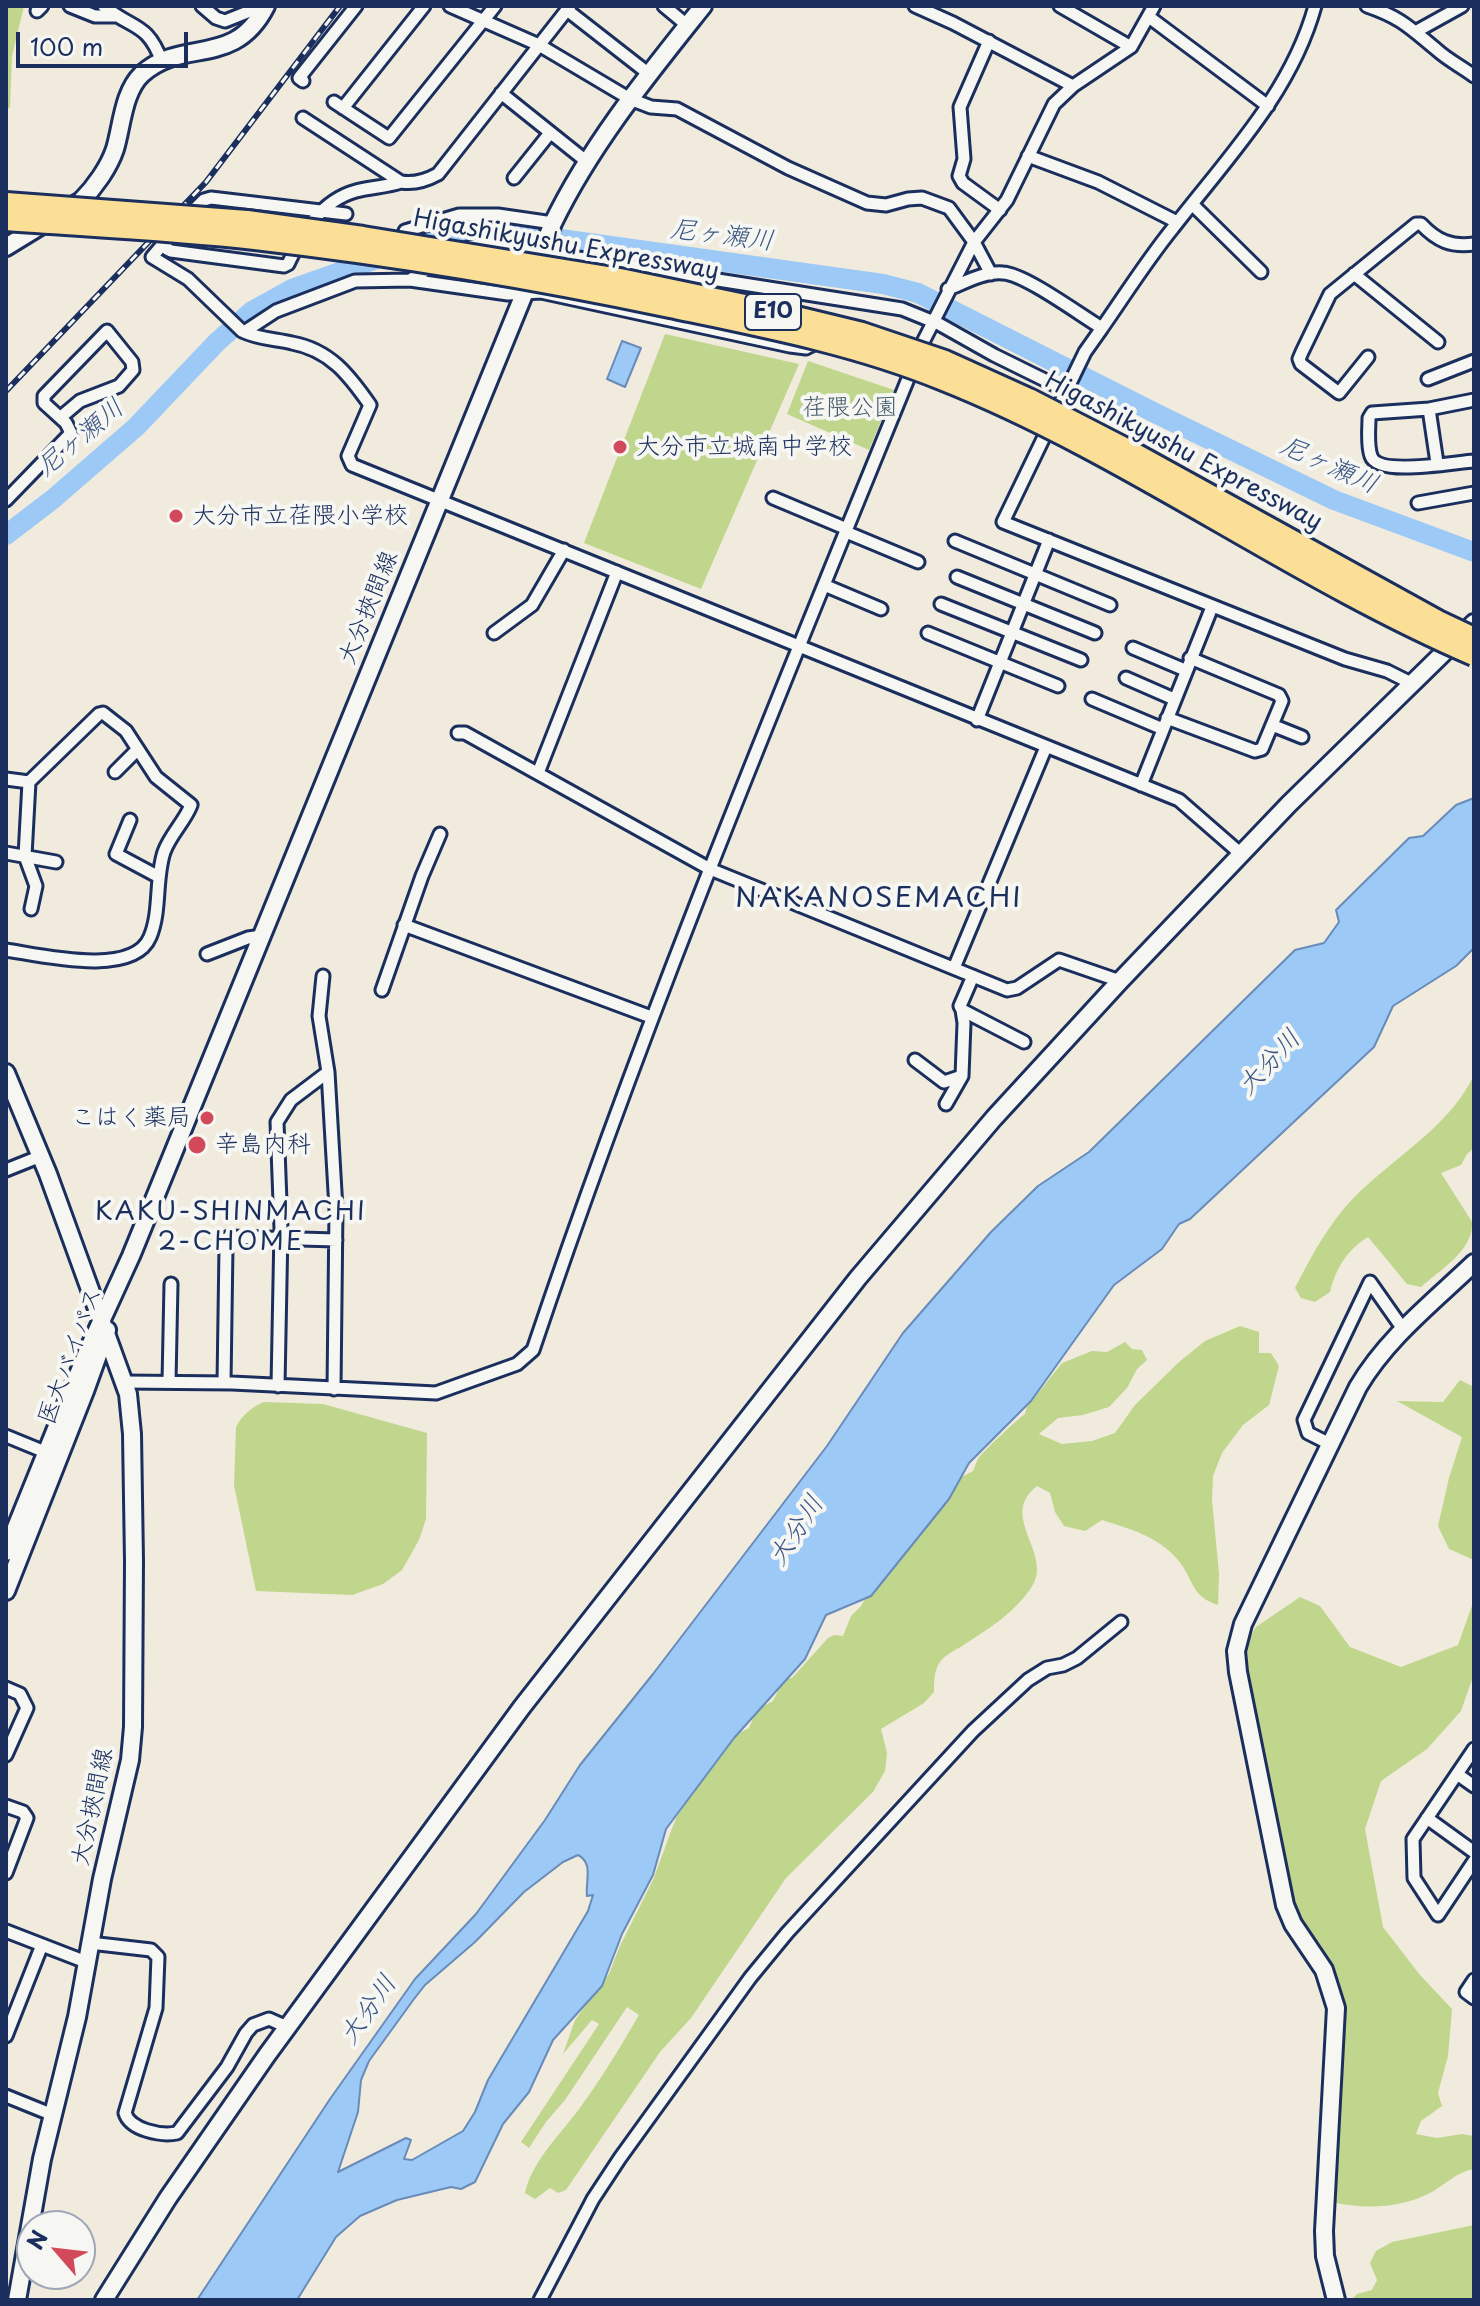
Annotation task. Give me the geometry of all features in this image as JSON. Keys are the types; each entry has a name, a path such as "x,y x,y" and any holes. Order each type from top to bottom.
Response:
{"highway":[{"name":"Higashikyushu Expressway","path":"6,203 247,221 363,237 620,279 862,333 945,361 1029,399 1474,638"},
{"name":"Higashikyushu Expressway","path":"6,220 251,239 482,271 755,324 891,361 1018,412 1120,465 1362,601 1474,655"}],"street":[{"path":"70,6 95,16 118,16"},
{"path":"104,6 141,27 160,56"},
{"path":"202,6 216,18 225,21 235,20 255,9 265,9"},
{"path":"303,81 299,78 356,6"},
{"path":"424,6 338,105 389,138 495,6"},
{"path":"450,6 539,45 630,99 651,107 677,109 788,168 867,203 886,205 922,198 944,204 974,242 991,274"},
{"path":"664,6 688,26"},
{"name":"大分挾間線","path":"131,1256 553,223 586,161 703,6"},
{"path":"915,6 1073,86"},
{"path":"1060,6 1131,47"},
{"path":"1315,6 1301,48 1268,106 1177,222 1085,352 1003,522 1345,659 1392,673 1413,684"},
{"path":"1367,6 1391,15 1417,31 1440,53 1474,76"},
{"path":"1417,31 1462,6"},
{"path":"164,241 171,251 284,266 321,210 346,194 409,183 438,174 568,8 649,74"},
{"path":"6,247 88,194 112,156 134,84 160,56 222,47 254,26 265,9"},
{"path":"124,1382 442,1392 517,1364 533,1350 587,1187 651,1017 933,321 974,242 1000,210 1054,104 1073,86 1131,47 1152,12 1268,106"},
{"path":"989,41 960,107 964,159 959,176 963,183 1000,210"},
{"path":"501,93 586,161"},
{"path":"303,118 401,182"},
{"path":"514,178 550,133"},
{"path":"1028,156 1098,182 1177,222"},
{"path":"346,214 211,198 204,200 152,257 188,279 244,332 305,346 334,360 346,371 370,405 348,456 352,465 1179,800 1241,854"},
{"path":"1192,204 1261,272"},
{"path":"405,231 459,215 498,215 553,223"},
{"path":"1368,357 1339,393 1301,364 1299,359 1326,301 1416,224 1421,224 1443,242 1460,246 1474,244"},
{"path":"410,280 465,247 483,243 828,296 902,309 933,321 1067,391"},
{"path":"948,289 991,274 1004,273 1019,278 1102,328"},
{"path":"1354,274 1438,342"},
{"path":"244,332 276,311 351,282 410,280 484,292 541,292 806,348 820,340 828,296"},
{"path":"6,500 71,433 61,417 44,403 44,396 107,331 132,362 133,370 119,386 80,401 61,417"},
{"path":"1428,379 1474,361"},
{"path":"1474,400 1429,409 1372,413 1369,418 1371,455 1376,462 1396,469 1474,461"},
{"path":"1429,409 1437,463"},
{"path":"1418,503 1474,493"},
{"path":"773,498 918,562"},
{"path":"977,720 1049,540"},
{"path":"955,541 1110,605"},
{"path":"494,633 532,605 564,550"},
{"path":"538,773 617,572"},
{"path":"957,577 1095,633"},
{"path":"824,585 881,609"},
{"path":"941,604 1081,660"},
{"path":"1141,785 1212,607"},
{"path":"104,2300 177,2186 287,2027 522,1707 802,1347 994,1118 1120,981 1241,854 1474,623"},
{"path":"928,633 1058,686"},
{"path":"1133,648 1185,670"},
{"path":"1092,699 1255,751 1262,749 1282,701 1279,695 1190,658"},
{"path":"1126,678 1174,699"},
{"path":"6,950 77,960 128,958 150,937 167,844 191,805 156,777 121,726 101,713 29,782 25,856 36,886 31,909"},
{"path":"1272,725 1302,737"},
{"path":"458,733 465,733 710,869 973,976 1011,990 1064,959 1120,981"},
{"path":"954,968 1046,747"},
{"path":"115,772 137,750"},
{"path":"6,779 29,782"},
{"path":"130,820 116,854 159,877"},
{"path":"382,990 440,834"},
{"path":"6,853 56,862"},
{"path":"404,925 651,1017"},
{"path":"207,954 248,938 262,936"},
{"path":"323,976 319,1016 328,1072 336,1240 334,1389"},
{"path":"946,1104 962,1076 964,1023 960,1006 973,976"},
{"path":"962,1010 1024,1042"},
{"path":"915,1060 944,1082 962,1076"},
{"path":"278,1386 280,1239 277,1122 291,1100 328,1072"},
{"name":"大分挾間線","path":"6,1073 41,1156 124,1382 132,1434 133,1727 130,1760 102,1879 77,2017 39,2173 17,2300"},
{"path":"6,1170 41,1156"},
{"path":"224,1383 229,1237 336,1240"},
{"name":"医大バイパス","path":"6,1552 52,1454 131,1256"},
{"path":"1336,2300 1325,2256 1324,2231 1336,2008 1324,1970 1296,1929 1285,1905 1236,1661 1238,1641 1243,1624 1330,1444 1371,1366 1403,1329 1474,1263"},
{"path":"1330,1444 1308,1433 1304,1420 1370,1282 1403,1329"},
{"path":"169,1382 171,1284"},
{"path":"6,1436 52,1454"},
{"name":"医大バイパス","path":"6,1591 52,1454"},
{"path":"540,2300 593,2199 620,2158 750,1978 787,1933 973,1731 1017,1690 1047,1668 1077,1658 1121,1622"},
{"path":"6,1688 20,1694 27,1708 6,1755"},
{"path":"1474,1749 1413,1839 1414,1878 1438,1915 1474,1861"},
{"path":"1457,1774 1474,1786"},
{"path":"6,1806 23,1812 27,1818 6,1873"},
{"path":"1427,1818 1474,1852"},
{"path":"6,1931 86,1962"},
{"path":"90,1943 151,1950 158,1957 156,2008 125,2113 128,2122 133,2125 163,2134 177,2133 227,2067 253,2025 269,2019 287,2027"},
{"path":"6,2036 42,1945"},
{"path":"1474,1980 1466,1992 1474,1998"},
{"path":"6,2096 53,2115"}],"green space":[{"path":"6,6 24,6 12,56 10,107 6,111"},
{"path":"665,334 799,364 701,589 584,543"},
{"name":"荏隈公園","path":"808,361 894,390 869,450 787,414"},
{"path":"1474,1075 1474,1148 1461,1165 1441,1173 1472,1222 1468,1242 1462,1250 1421,1287 1407,1284 1368,1237 1343,1260 1330,1292 1315,1302 1301,1298 1295,1288 1334,1221 1366,1186 1440,1122 1465,1092"},
{"path":"1240,1326 1259,1332 1259,1353 1271,1353 1279,1366 1269,1405 1243,1425 1222,1453 1213,1476 1218,1605 1197,1592 1178,1560 1162,1545 1143,1534 1102,1520 1085,1531 1064,1526 1055,1512 1050,1493 1037,1486 1026,1498 1023,1510 1036,1562 1037,1575 1031,1588 1001,1619 942,1659 935,1673 934,1692 924,1703 881,1729 887,1753 885,1771 873,1792 786,1878 691,2018 660,2052 566,2190 558,2193 550,2188 535,2199 525,2193 541,2158 590,2094 639,2015 627,2007 529,2148 521,2142 599,2024 592,2020 563,2054 575,2020 609,1974 653,1880 676,1818 733,1736 749,1728 757,1709 773,1701 784,1679 792,1678 828,1638 843,1636 851,1616 861,1606 880,1572 958,1479 973,1471 980,1456 1025,1414 1027,1407 1062,1363 1092,1351 1107,1352 1125,1342 1132,1349 1142,1350 1147,1360 1109,1407 1058,1418 1039,1434 1062,1444 1092,1441 1115,1433 1135,1405 1205,1341"},
{"path":"1460,1380 1474,1387 1474,1560 1449,1549 1438,1526 1462,1437 1397,1401 1443,1402"},
{"path":"264,1402 323,1404 427,1433 426,1519 419,1540 402,1570 383,1584 352,1595 256,1591 234,1485 236,1427 248,1412"},
{"path":"1300,1597 1320,1606 1350,1647 1401,1667 1458,1645 1474,1600 1474,1674 1461,1711 1427,1749 1381,1781 1365,1829 1383,1927 1420,1975 1452,2009 1448,2056 1438,2093 1442,2106 1421,2121 1416,2134 1437,2138 1462,2134 1474,2136 1474,2169 1419,2198 1396,2204 1360,2206 1336,2203 1344,2023 1341,1996 1333,1967 1320,1944 1305,1930 1290,1898 1247,1701 1243,1649 1256,1627"},
{"path":"1474,2225 1474,2300 1351,2300 1357,2294 1372,2290 1377,2280 1370,2263 1376,2251 1392,2242"}],"water":[{"path":"622,341 641,348 625,387 607,379"},
{"name":"大分川","path":"1474,798 1474,948 1456,966 1393,1006 1374,1047 1190,1219 1179,1224 1162,1249 1114,1285 1031,1401 969,1463 949,1499 871,1596 826,1615 805,1659 734,1738 666,1829 653,1875 622,1934 602,1986 553,2040 529,2092 503,2124 475,2182 461,2189 451,2187 397,2200 360,2216 336,2237 297,2300 197,2300 330,2099 415,1979 476,1914 545,1820 580,1765 827,1446 903,1333 991,1232 1038,1186 1089,1152 1295,950 1324,943 1339,922 1336,910 1409,838 1423,836 1456,805","holes":["578,1855 583,1858 587,1868 587,1896 593,1895 588,1911 488,2080 475,2112 463,2131 412,2160 404,2159 411,2140 406,2138 338,2172 358,2112 361,2080 369,2061 414,1999 524,1892 563,1862"]}],"waterway":[{"path":"160,54 220,37 239,28"},
{"path":"129,78 135,68 153,57"},
{"name":"尼ヶ瀬川","path":"6,535 136,427 217,342 252,311 292,289 433,239 488,232 532,235 883,284 918,293 1334,500 1474,552"}],"railway":[{"path":"6,391 206,182 340,6"}],"place":[{"name":"大分市立城南中学校","path":"620,447"},
{"name":"大分市立荏隈小学校","path":"176,516"},
{"name":"こはく薬局","path":"207,1118"},
{"name":"辛島内科","path":"197,1145"}],"district":[{"name":"NAKANOSEMACHI","path":"879,899"},
{"name":"KAKU-SHINMACHI 2-CHOME","path":"231,1228"}]}
